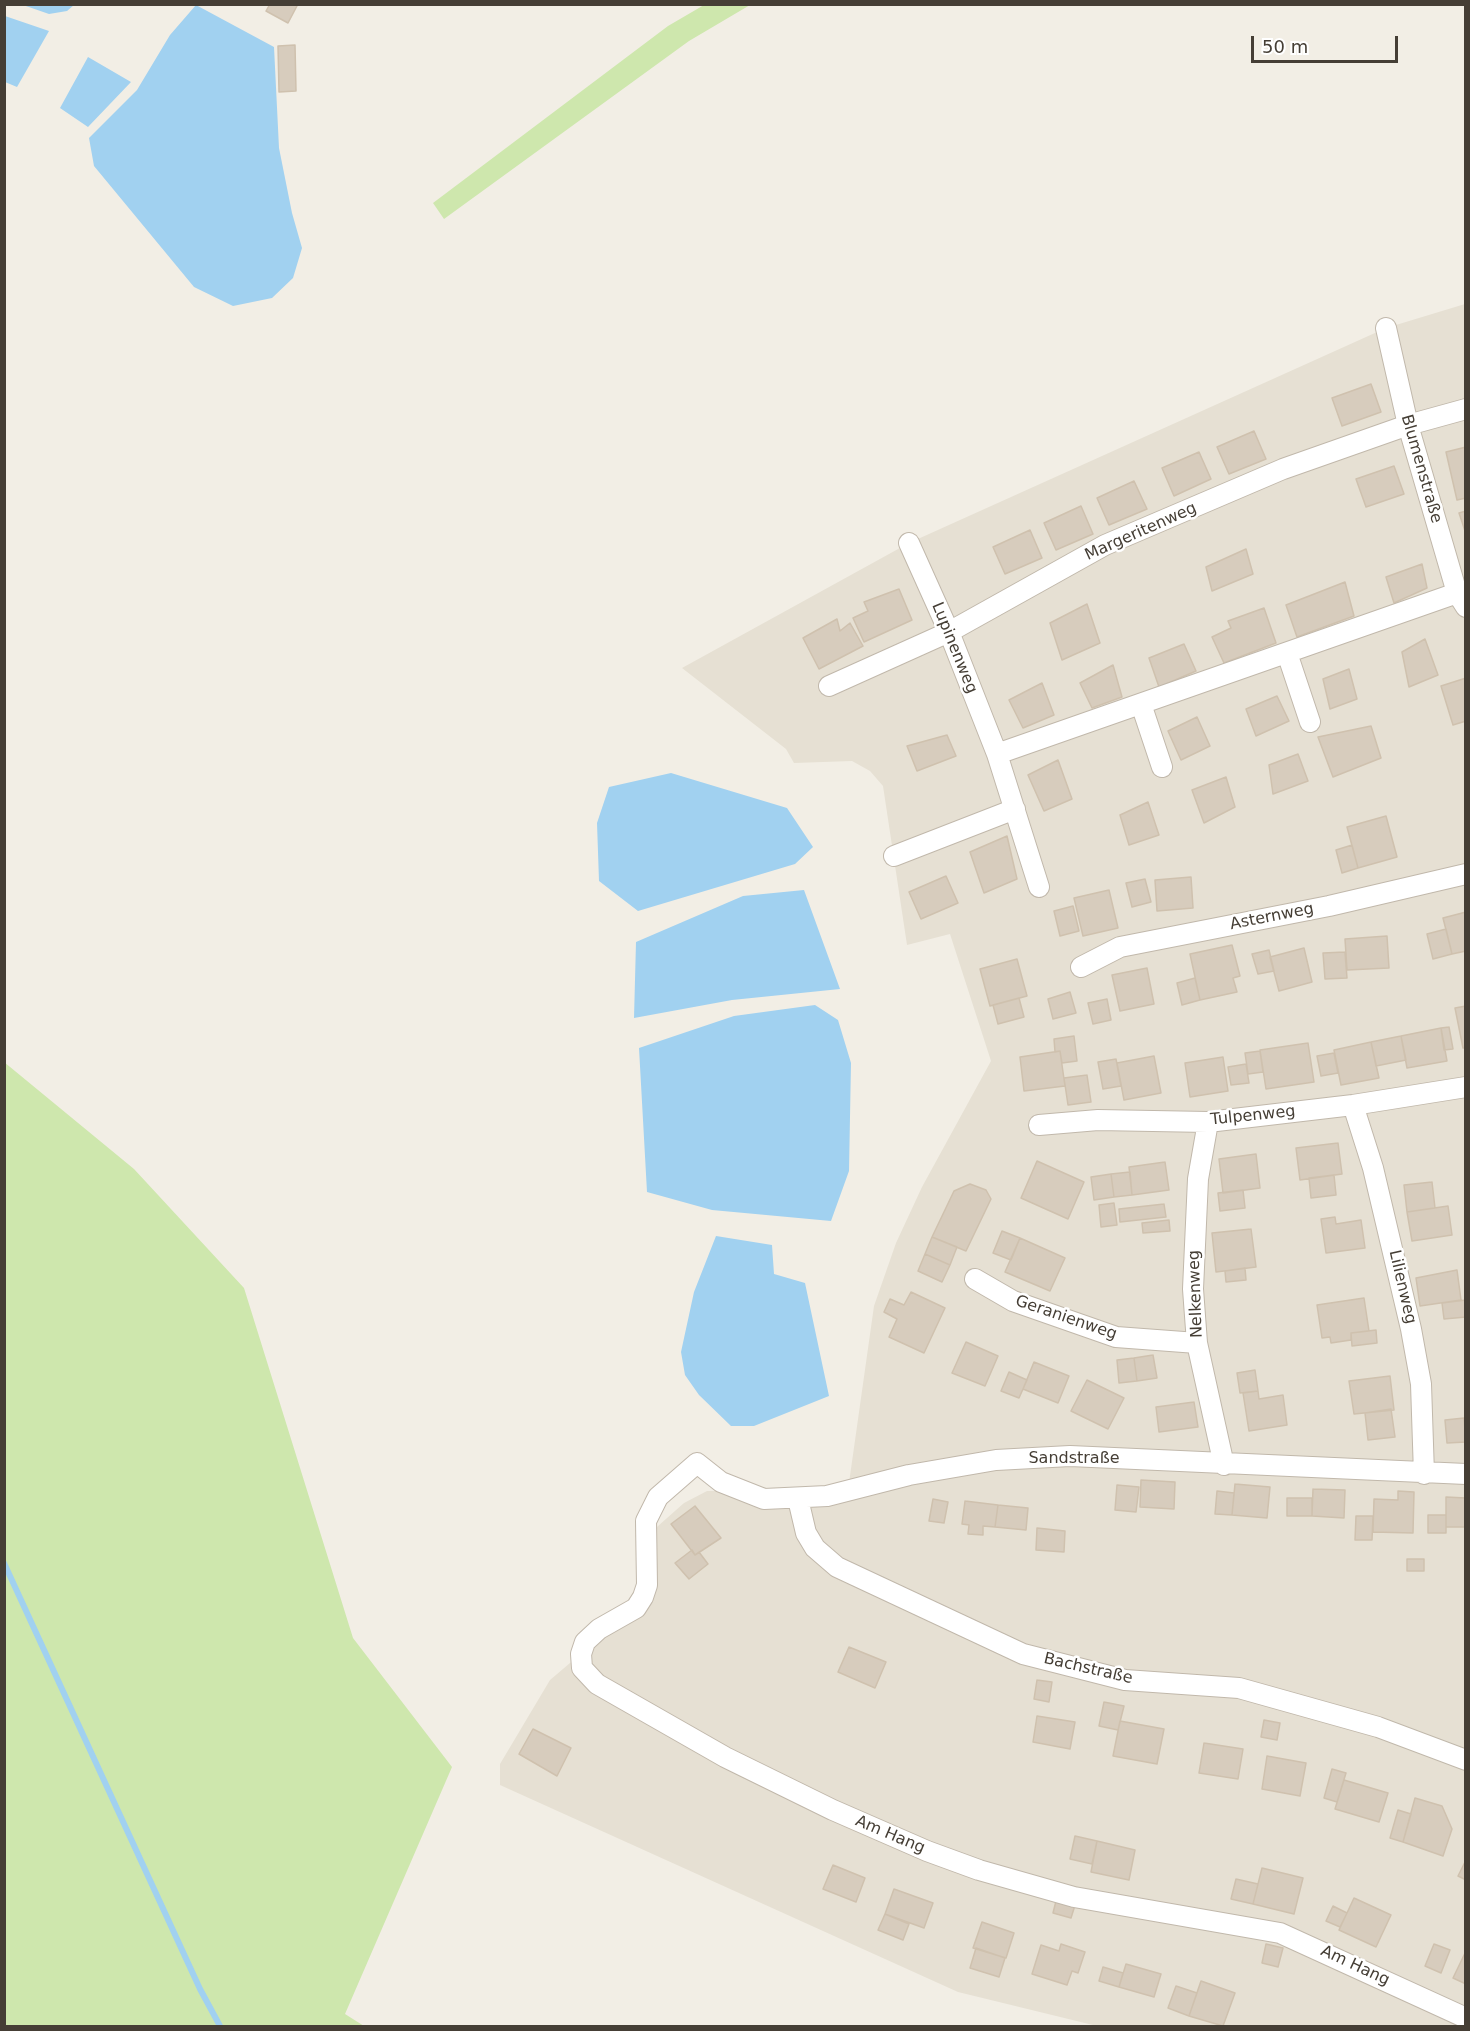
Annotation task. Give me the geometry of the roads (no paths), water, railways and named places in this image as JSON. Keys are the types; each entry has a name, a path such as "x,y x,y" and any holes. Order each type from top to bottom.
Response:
{"street":[{"name":"Blumenstraße","path":"1386,328 1408,425 1461,600"},
{"name":"Margeritenweg","path":"829,686 949,632 1105,545 1283,469 1408,425 1466,409"},
{"name":"Lupinenweg","path":"909,543 949,632 997,754 1039,887"},
{"path":"997,754 1287,653 1461,600"},
{"path":"1287,653 1310,722"},
{"path":"1141,704 1162,768"},
{"path":"894,856 1015,809"},
{"name":"Asternweg","path":"1081,967 1120,947 1329,906 1466,874"},
{"name":"Tulpenweg","path":"1039,1125 1098,1120 1208,1122 1353,1105 1466,1087"},
{"name":"Lilienweg","path":"1353,1105 1375,1179 1411,1329 1421,1384 1424,1474"},
{"name":"Nelkenweg","path":"1208,1122 1198,1179 1194,1235 1197,1343 1224,1465"},
{"name":"Geranienweg","path":"975,1279 1013,1301 1116,1337 1197,1343"},
{"name":"Sandstraße","path":"697,1463 722,1482 741,1492 764,1499 827,1496 909,1475 996,1460 1070,1456 1224,1465 1466,1474"},
{"name":"Am Hang","path":"697,1463 658,1497 646,1521 647,1585 643,1597 636,1608 599,1629 585,1641 581,1654 582,1668 597,1684 725,1757 833,1810 927,1851 979,1870 1074,1897 1280,1933 1466,2018"},
{"name":"Bachstraße","path":"798,1499 806,1533 815,1548 837,1567 1023,1654 1125,1680 1239,1688 1378,1727 1466,1760"}],"water":[{"path":"23,5 74,5 67,11 49,14"},
{"path":"196,5 274,47 279,148 292,213 302,248 293,278 272,298 233,306 194,287 94,166 89,138 137,90 170,35"},
{"path":"5,16 49,31 17,87 5,82"},
{"path":"88,57 131,82 88,127 60,108"},
{"path":"671,773 787,808 813,847 795,864 638,911 599,881 597,823 609,787"},
{"path":"804,890 840,989 732,1000 634,1018 636,942 743,896"},
{"path":"815,1005 838,1020 851,1063 849,1171 831,1221 712,1210 647,1192 639,1048 734,1016"},
{"path":"716,1236 772,1245 774,1274 805,1283 829,1396 754,1426 731,1426 699,1395 685,1375 681,1352 694,1292"}],"waterway":[{"path":"4,1563 200,1989 220,2026"}]}
